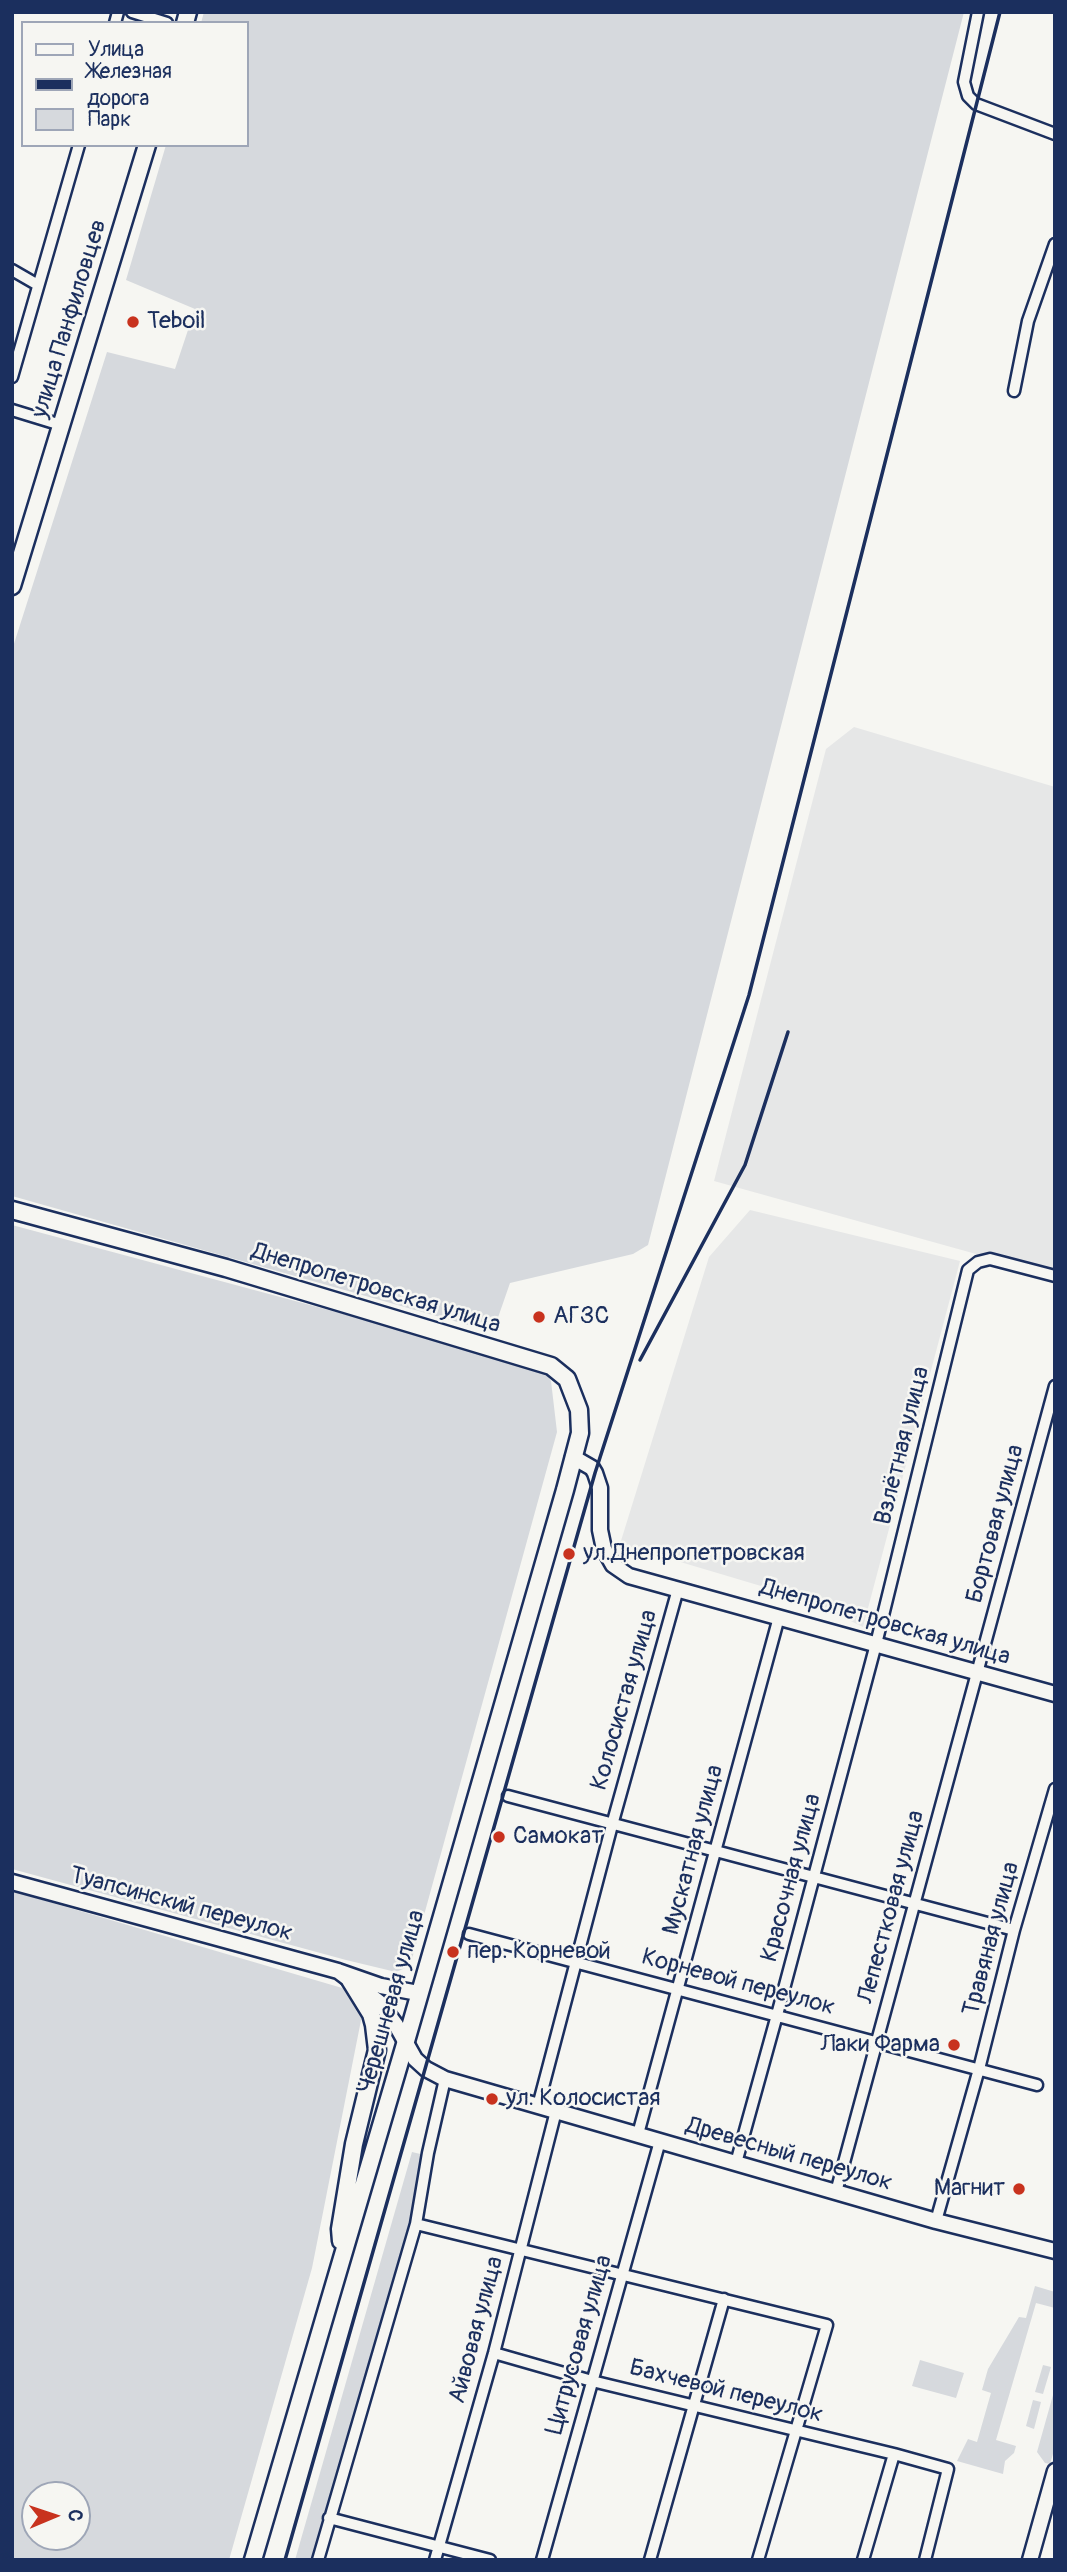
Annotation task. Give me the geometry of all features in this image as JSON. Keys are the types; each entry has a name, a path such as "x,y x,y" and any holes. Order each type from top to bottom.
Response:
{"main road":[{"name":"улица Панфиловцев","path":"12,586 146,147"},
{"name":"Днепропетровская улица","path":"12,1210 226,1268 551,1366 567,1380 578,1403 580,1433 573,1457"},
{"name":"Черешневая улица","path":"253,2560 406,2041 573,1457"},
{"path":"342,2258 340,2230 345,2197 377,2050 371,2014 344,1976"}],"street":[{"path":"132,12 161,21"},
{"path":"978,12 964,82 968,96 976,104 1055,134"},
{"path":"12,377 78,147"},
{"path":"1014,391 1028,321 1055,244"},
{"path":"12,270 38,285"},
{"path":"12,410 61,425"},
{"name":"Взлётная улица","path":"876,1644 968,1270 978,1262 990,1259 1055,1276"},
{"name":"Бортовая улица","path":"978,1673 1055,1386"},
{"name":"Днепропетровская улица","path":"573,1457 592,1468 595,1474 600,1488 600,1530 604,1549 613,1565 629,1576 1055,1694"},
{"name":"Колосистая улица","path":"538,2106 678,1589"},
{"name":"Мускатная улица","path":"638,2134 779,1617"},
{"name":"Красочная улица","path":"736,2163 876,1644"},
{"name":"Лепестковая улица","path":"836,2192 978,1673"},
{"name":"Травяная улица","path":"936,2221 1055,1789"},
{"path":"508,1796 1014,1930"},
{"name":"Туапсинский переулок","path":"12,1882 344,1976 418,1993"},
{"name":"Корневой переулок","path":"468,1934 1037,2085"},
{"name":"Туапсинский переулок","path":"344,1976 379,2002 406,2041"},
{"name":"Древесный переулок","path":"406,2041 415,2059 426,2070 446,2079 936,2221 1055,2252"},
{"path":"318,2560 416,2224 428,2153 446,2079"},
{"name":"Айвовая улица","path":"435,2560 494,2353 556,2111"},
{"name":"Цитрусовая улица","path":"542,2560 660,2141"},
{"path":"416,2224 827,2325 758,2560"},
{"path":"650,2560 724,2300"},
{"name":"Бахчевой переулок","path":"494,2353 592,2381 948,2469 925,2560"},
{"path":"863,2560 894,2454"},
{"path":"1030,2560 1055,2471"},
{"path":"329,2518 490,2560"}],"shaded area":[{"path":"854,727 1055,787 1055,1276 714,1181 826,749"},
{"path":"750,1210 960,1261 863,1627 808,1600 620,1544 709,1257"}],"green space":[{"path":"204,12 964,12 648,1245 633,1254 510,1283 493,1332 12,1196 12,650 107,352 175,369 195,309 126,280 165,147 248,147 248,21 202,21"},
{"path":"12,1225 541,1367 551,1381 557,1432 410,1966 396,1972 346,1960 12,1869"},
{"path":"12,1891 366,1995 312,2268 229,2560 12,2560"},
{"path":"412,2152 433,2157 322,2560 295,2560"},
{"path":"1035,2286 1055,2292 1055,2308 1036,2303 996,2440 1016,2446 1014,2453 1005,2461 1003,2474 957,2461 968,2439 977,2442 991,2393 982,2390 988,2369 1019,2317 1026,2318"},
{"path":"920,2360 964,2373 956,2398 912,2386"},
{"path":"1043,2365 1051,2367 1043,2394 1035,2392"},
{"path":"1053,2395 1055,2447 1050,2464 1045,2463 1037,2452"},
{"path":"1033,2400 1041,2402 1034,2429 1026,2426"}],"railway":[{"path":"285,2560 595,1473 749,995 1000,12"},
{"path":"640,1360 745,1165 788,1032"}],"place":[{"name":"Teboil","path":"133,322"},
{"name":"АГЗС","path":"539,1317"},
{"name":"ул.Днепропетровская","path":"569,1554"},
{"name":"Самокат","path":"499,1837"},
{"name":"пер. Корневой","path":"453,1952"},
{"name":"Лаки Фарма","path":"954,2045"},
{"name":"ул. Колосистая","path":"492,2099"},
{"name":"Магнит","path":"1019,2189"}]}
